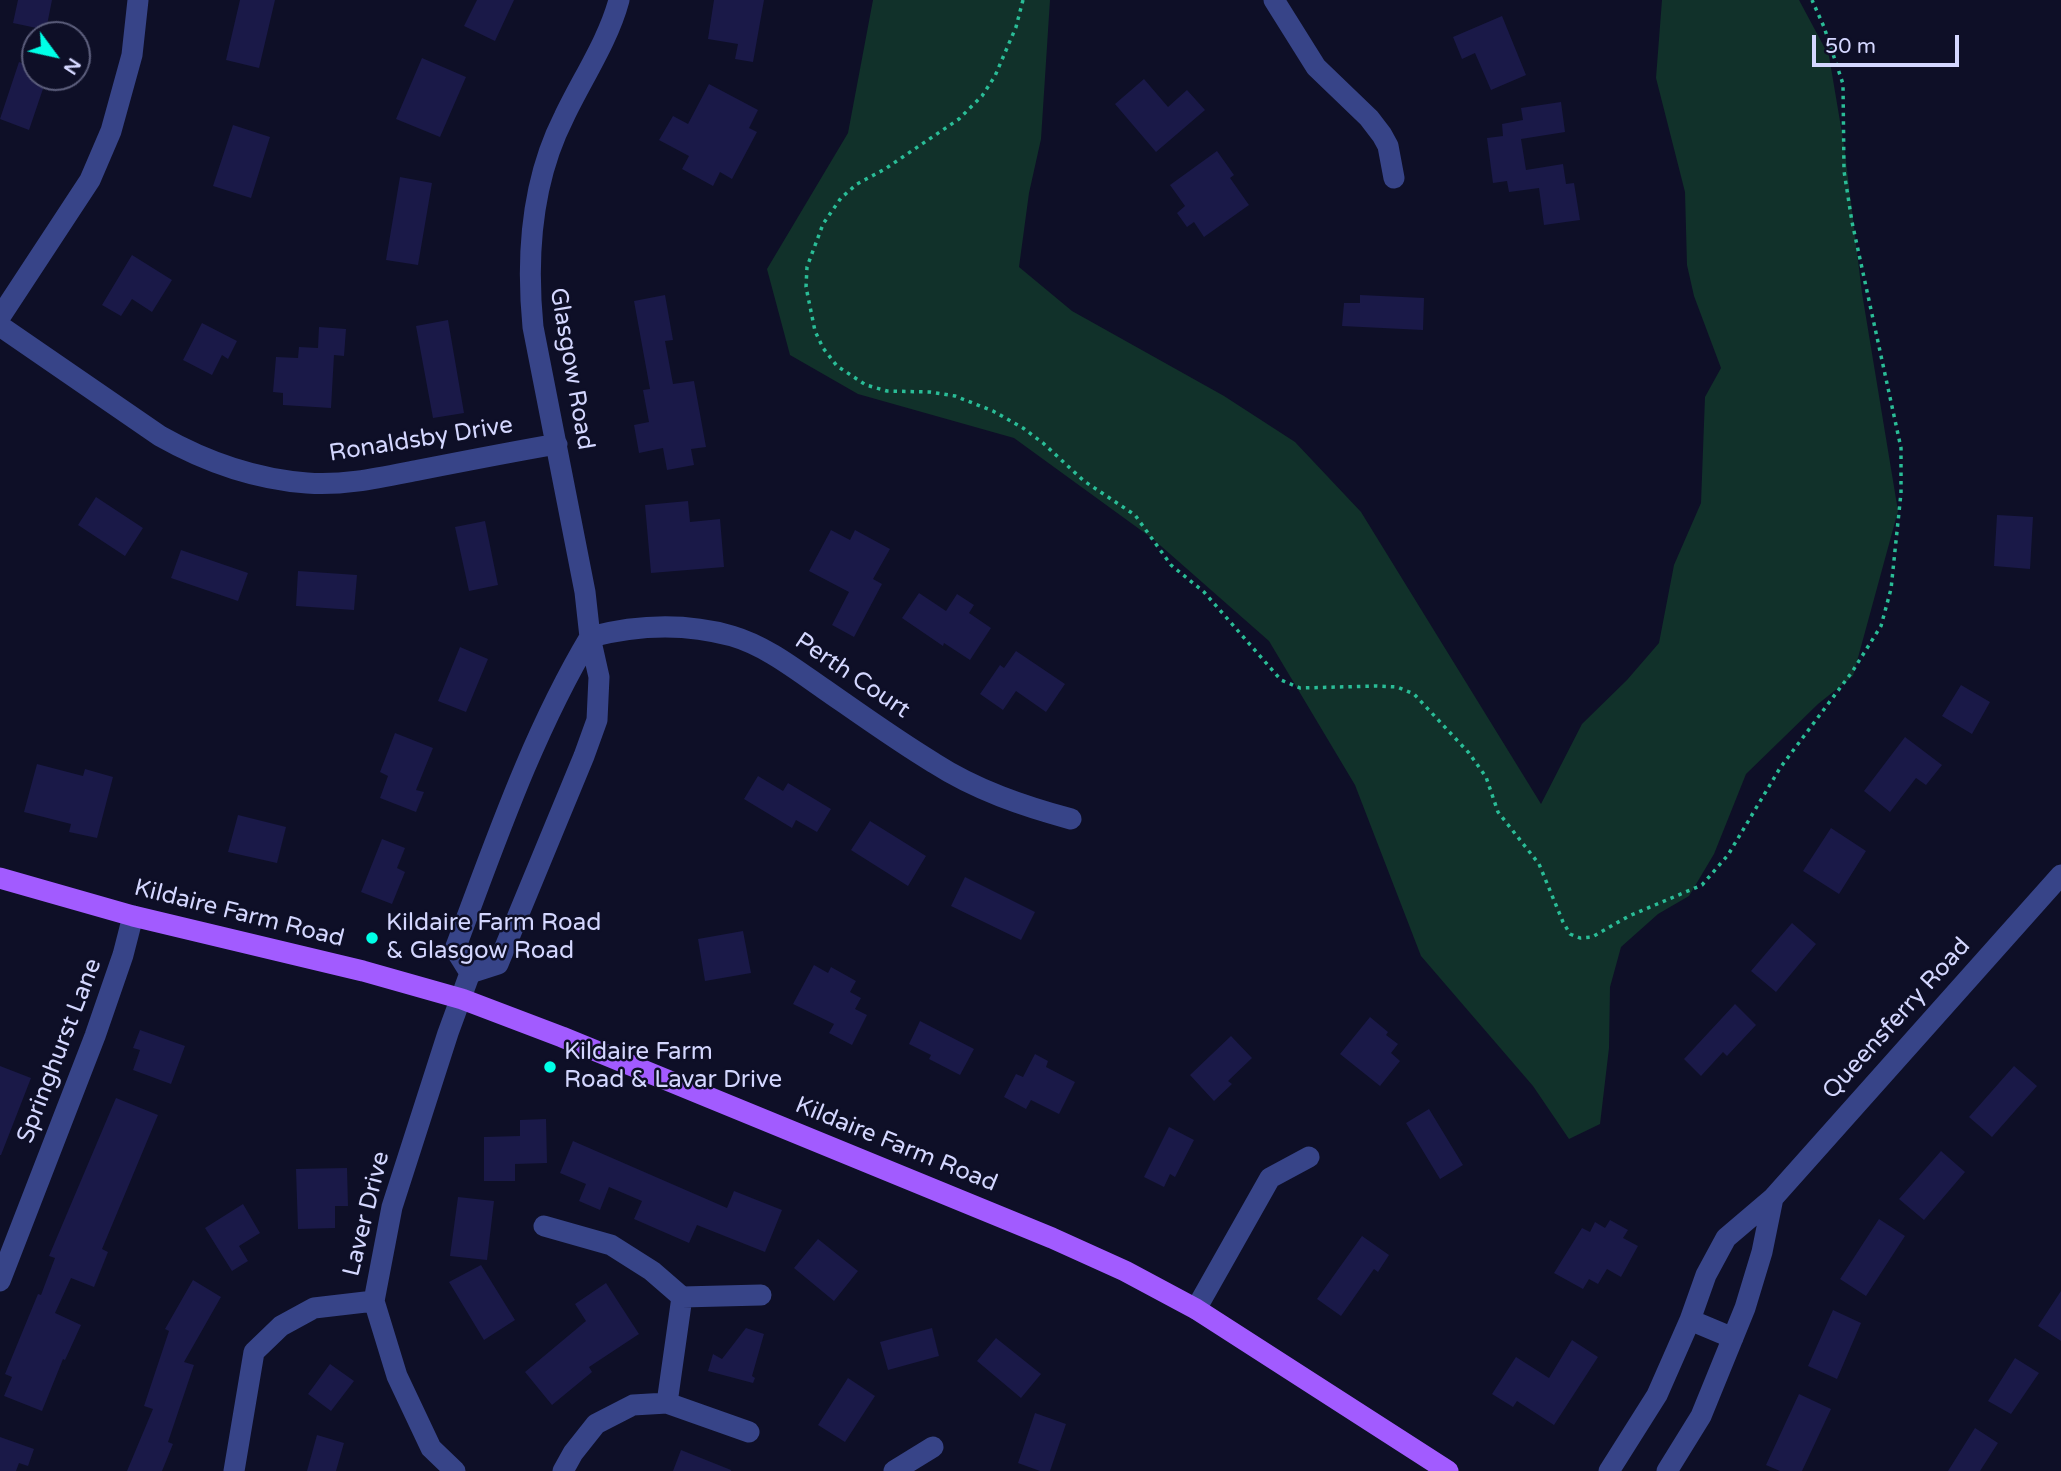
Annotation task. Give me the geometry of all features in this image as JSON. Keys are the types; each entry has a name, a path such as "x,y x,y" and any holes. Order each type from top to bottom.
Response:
{"main road":[{"name":"Kildaire Farm Road","path":"0,878 134,916 366,972 462,999 562,1037 1052,1238 1125,1271 1196,1309 1448,1471"}],"street":[{"path":"0,317 90,180 101,155 111,131 132,55 138,0"},
{"name":"Glasgow Road","path":"470,973 498,964 597,720 599,677 533,327 529,287 530,251 540,178 551,145 604,39 619,0"},
{"path":"1274,0 1316,67 1369,118 1382,135 1388,146 1394,178"},
{"name":"Ronaldsby Drive","path":"0,326 160,436 214,463 253,475 309,484 340,483 374,479 557,443"},
{"name":"Perth Court","path":"590,637 639,628 676,627 706,630 734,637 774,654 935,764 972,785 1027,807 1071,819"},
{"path":"462,999 470,973 455,949 539,737 565,678 590,637"},
{"name":"Queensferry Road","path":"1609,1471 1657,1395 1690,1320 1706,1275 1726,1238 1773,1198 2061,875"},
{"name":"Springhurst Lane","path":"0,1281 94,1036 134,916"},
{"name":"Laver Drive","path":"456,1471 431,1448 425,1436 397,1376 374,1301 391,1207 448,1033 462,999"},
{"path":"1196,1309 1270,1178 1309,1157"},
{"path":"1667,1471 1701,1416 1745,1308 1762,1252 1773,1198"},
{"path":"544,1226 611,1244 652,1271 682,1297 761,1295"},
{"path":"667,1404 682,1297"},
{"path":"234,1471 254,1352 281,1326 314,1308 374,1301"},
{"path":"1690,1320 1733,1338"},
{"path":"563,1471 573,1453 596,1424 633,1405 667,1404 749,1432"},
{"path":"894,1471 933,1447"}],"path":[{"path":"1023,0 1016,27 995,76 982,96 960,119 885,169 857,184 841,198 823,224 807,267 806,287 808,307 823,348 837,366 866,385 887,391 918,391 955,396 993,411 1023,428 1084,481 1135,515 1171,565 1204,592 1281,680 1300,688 1397,687 1414,694 1469,753 1486,777 1499,812 1539,864 1570,934 1580,938 1592,937 1629,916 1702,886 1728,855 1780,768 1852,672 1881,626 1891,589 1900,493 1901,448 1867,301 1850,209 1844,171 1843,84 1812,0"}],"green space":[{"path":"873,0 1050,0 1041,139 1029,193 1019,267 1072,311 1224,396 1295,442 1361,512 1541,804 1582,724 1627,680 1659,643 1674,565 1701,503 1705,397 1721,368 1694,296 1687,265 1685,192 1656,78 1662,0 1799,0 1829,56 1844,145 1862,293 1898,511 1853,676 1818,704 1746,774 1714,854 1689,896 1658,914 1621,947 1610,987 1609,1048 1600,1124 1569,1139 1533,1086 1421,956 1355,785 1269,641 1153,539 1014,438 858,394 790,355 767,269 848,133"}],"building":[{"path":"18,0 52,0 48,21 21,21 21,25 13,23"},
{"path":"240,0 275,0 259,68 226,60"},
{"path":"477,0 514,0 495,41 464,26"},
{"path":"714,0 764,0 753,62 735,59 738,44 708,39"},
{"path":"1502,16 1526,75 1491,90 1475,53 1462,59 1453,37"},
{"path":"422,58 466,77 440,137 396,119"},
{"path":"19,62 21,91 42,91 29,130 0,119"},
{"path":"1144,79 1168,107 1187,90 1205,110 1156,152 1115,104"},
{"path":"709,84 758,110 749,128 757,132 732,179 720,172 713,186 682,169 689,156 659,140 673,116 688,124"},
{"path":"1561,102 1565,132 1521,139 1526,170 1563,164 1566,184 1574,183 1580,220 1544,225 1539,188 1509,192 1507,181 1493,183 1487,138 1503,136 1502,124 1523,120 1521,108"},
{"path":"233,125 270,137 251,198 213,186"},
{"path":"1217,151 1234,175 1230,178 1249,205 1204,237 1194,222 1187,227 1177,213 1185,206 1170,185"},
{"path":"400,177 432,183 418,265 386,260"},
{"path":"132,255 172,280 152,312 132,299 121,316 102,305"},
{"path":"665,295 673,340 665,341 673,384 694,381 706,447 691,449 694,465 667,470 663,448 639,453 634,425 649,422 643,390 650,389 634,301"},
{"path":"1360,295 1424,298 1423,330 1342,326 1344,303 1360,303"},
{"path":"448,320 464,413 433,418 416,326"},
{"path":"202,323 237,341 228,359 222,355 212,375 183,360"},
{"path":"319,327 346,329 344,356 334,355 331,408 283,405 283,393 273,392 276,357 298,358 299,347 318,348"},
{"path":"96,497 143,528 125,556 78,525"},
{"path":"688,501 690,522 720,519 724,567 651,573 645,505"},
{"path":"1997,515 2033,517 2030,569 1994,566"},
{"path":"485,521 498,585 469,591 455,527"},
{"path":"831,530 850,540 855,530 890,549 873,579 882,584 854,637 832,625 849,592 809,571"},
{"path":"181,550 248,573 238,601 171,578"},
{"path":"298,571 357,575 354,610 296,606"},
{"path":"919,593 946,611 957,594 974,605 969,613 991,628 970,660 944,643 943,646 902,618"},
{"path":"460,647 488,659 466,712 438,701"},
{"path":"1016,651 1065,684 1046,712 1016,691 1003,710 980,694 1000,665 1004,668"},
{"path":"1961,685 1990,702 1972,734 1942,716"},
{"path":"395,733 433,748 416,790 424,792 416,812 380,798 388,776 380,772"},
{"path":"1905,737 1942,765 1926,785 1916,778 1890,812 1864,791"},
{"path":"37,764 83,776 85,769 113,777 97,838 69,832 71,824 24,812"},
{"path":"758,776 783,791 788,783 831,809 817,832 796,820 792,828 744,799"},
{"path":"238,815 286,827 277,863 228,852"},
{"path":"870,821 926,856 908,886 851,850"},
{"path":"1831,828 1866,851 1839,894 1803,871"},
{"path":"382,839 405,848 397,868 405,872 392,904 361,892"},
{"path":"965,877 1035,912 1021,940 951,906"},
{"path":"1792,923 1816,944 1776,992 1751,971"},
{"path":"743,931 751,973 705,981 698,939"},
{"path":"814,965 828,973 831,967 856,981 850,992 861,998 855,1009 867,1015 852,1045 829,1033 834,1024 793,1004"},
{"path":"1735,1004 1756,1025 1727,1056 1723,1052 1701,1076 1684,1059"},
{"path":"1370,1017 1398,1044 1391,1053 1400,1061 1380,1086 1340,1054"},
{"path":"920,1021 974,1049 960,1075 929,1059 931,1055 909,1044"},
{"path":"140,1030 185,1046 171,1084 133,1070 140,1050 133,1048"},
{"path":"1231,1036 1252,1058 1228,1081 1232,1084 1214,1101 1190,1075"},
{"path":"1035,1054 1048,1061 1046,1067 1075,1082 1059,1114 1031,1100 1026,1109 1004,1097 1016,1074 1023,1077"},
{"path":"0,1066 31,1078 1,1155 0,1155"},
{"path":"2014,1066 2037,1086 1992,1137 1969,1117"},
{"path":"116,1098 158,1115 102,1249 108,1252 94,1287 71,1278 55,1313 81,1325 65,1360 63,1359 42,1411 4,1396 12,1377 5,1374 38,1294 41,1295 55,1258 49,1256"},
{"path":"1429,1109 1463,1165 1440,1179 1406,1123"},
{"path":"546,1119 547,1163 515,1164 515,1181 484,1181 484,1137 520,1136 520,1120"},
{"path":"1169,1127 1194,1140 1175,1177 1170,1174 1164,1187 1144,1177"},
{"path":"573,1141 727,1208 734,1191 782,1210 765,1252 697,1225 689,1243 634,1219 642,1201 609,1187 600,1210 579,1201 586,1184 560,1173"},
{"path":"1941,1151 1965,1172 1924,1220 1899,1199"},
{"path":"347,1168 348,1206 335,1206 335,1228 298,1229 296,1169"},
{"path":"458,1197 494,1201 487,1260 450,1256"},
{"path":"243,1204 260,1233 239,1246 248,1261 232,1271 205,1228"},
{"path":"1879,1219 1905,1236 1866,1296 1840,1279"},
{"path":"1610,1220 1628,1230 1623,1238 1638,1246 1621,1277 1607,1269 1598,1284 1589,1279 1583,1289 1554,1273 1582,1228 1590,1232 1595,1222 1605,1228"},
{"path":"1362,1236 1389,1255 1378,1272 1374,1269 1341,1316 1317,1299"},
{"path":"818,1239 858,1271 834,1301 794,1268"},
{"path":"481,1265 515,1320 484,1340 449,1282"},
{"path":"193,1280 221,1297 184,1362 194,1365 168,1442 173,1444 162,1471 127,1471 153,1409 144,1406 169,1331 165,1329"},
{"path":"606,1283 639,1334 589,1367 592,1372 552,1405 525,1372 586,1321 575,1304"},
{"path":"2061,1291 2061,1341 2038,1326"},
{"path":"1833,1310 1861,1323 1837,1379 1808,1366"},
{"path":"746,1328 764,1334 752,1376 755,1378 753,1383 708,1371 713,1354 722,1359"},
{"path":"932,1328 939,1356 888,1370 880,1342"},
{"path":"996,1338 1041,1374 1021,1398 977,1361"},
{"path":"1572,1340 1598,1357 1554,1425 1517,1401 1513,1407 1492,1394 1516,1357 1549,1378"},
{"path":"2015,1358 2039,1373 2011,1414 1988,1401"},
{"path":"330,1364 354,1381 331,1411 308,1394"},
{"path":"848,1378 875,1396 845,1442 818,1425"},
{"path":"1799,1394 1831,1409 1802,1471 1780,1471 1766,1465"},
{"path":"1035,1413 1066,1424 1050,1471 1040,1471 1018,1463"},
{"path":"1975,1428 1998,1443 1980,1471 1948,1471"},
{"path":"317,1435 344,1443 336,1471 307,1471"},
{"path":"0,1437 34,1449 28,1466 19,1463 16,1471 0,1471"},
{"path":"681,1450 731,1470 731,1471 673,1471"}],"place":[{"name":"Kildaire Farm Road & Glasgow Road","path":"372,938"},
{"name":"Kildaire Farm Road & Lavar Drive","path":"550,1067"}]}
